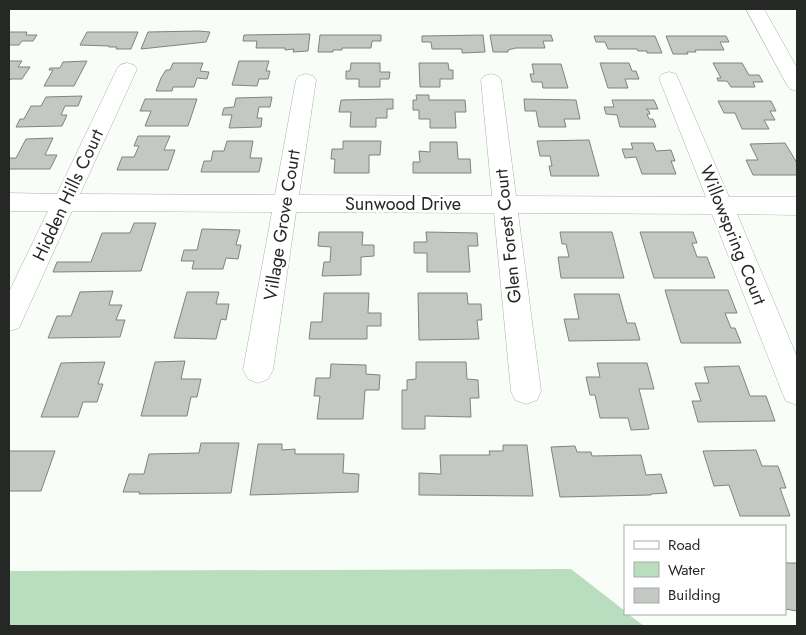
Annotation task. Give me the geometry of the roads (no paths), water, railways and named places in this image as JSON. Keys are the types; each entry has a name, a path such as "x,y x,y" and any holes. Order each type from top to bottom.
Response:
{"street":[{"path":"755,9 796,80"},
{"name":"Hidden Hills Court","path":"9,320 127,69"},
{"name":"Willowspring Court","path":"669,78 797,392"},
{"name":"Village Grove Court","path":"258,370 306,80"},
{"name":"Glen Forest Court","path":"491,80 526,391"},
{"name":"Sunwood Drive","path":"9,202 797,206"}],"water":[{"path":"571,569 624,610 624,615 629,615 644,626 9,626 9,571"}]}
